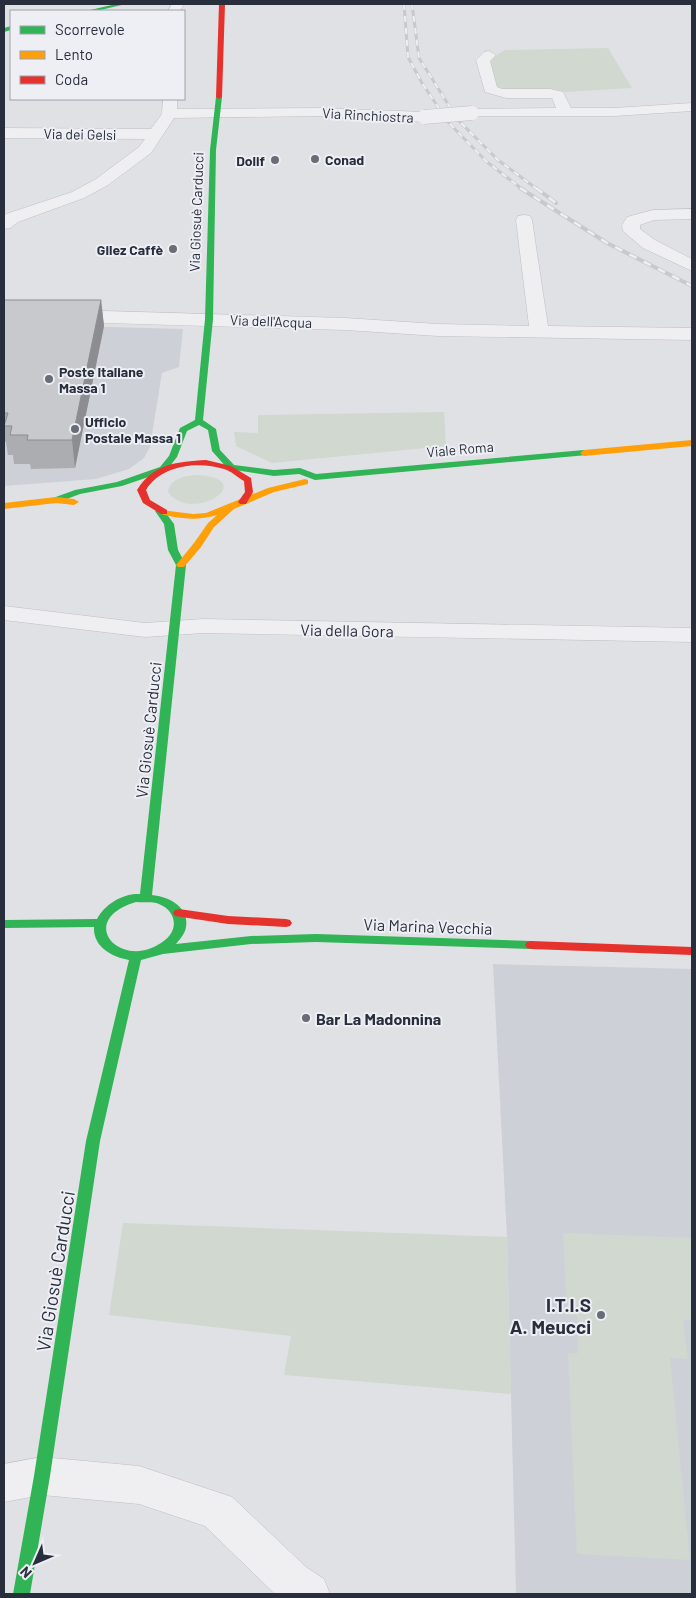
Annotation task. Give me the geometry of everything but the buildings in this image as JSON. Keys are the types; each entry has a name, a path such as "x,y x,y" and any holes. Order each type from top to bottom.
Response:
{"main road":[{"path":"93,10 123,4"},
{"name":"Via Giosuè Carducci","path":"199,421 209,319 213,150 218,113 222,4"},
{"path":"230,510 214,515 176,516 160,511 149,504 143,495 143,485 151,476 163,469 173,457 183,430 199,421 212,429 216,451 231,468 243,474 249,483 249,492 243,502"},
{"name":"Viale Roma","path":"163,469 179,464 197,462 216,463 231,468 274,473 300,471 315,477 692,443"},
{"path":"56,500 78,492 119,484 163,469"},
{"path":"181,565 198,546 211,525 230,510 243,502 274,489 304,484 315,477"},
{"path":"4,506 56,500 94,501"},
{"path":"135,502 149,504"},
{"name":"Via Giosuè Carducci","path":"146,898 181,565 173,550 169,524 160,511"},
{"path":"179,913 182,923 181,933 164,950 150,955 121,954 110,949 102,941 98,932 104,914 113,907 124,901 146,898 162,901 179,913 228,920 294,923"},
{"path":"4,924 100,923"},
{"name":"Via Marina Vecchia","path":"449,931 518,935 684,939"},
{"name":"Via Marina Vecchia","path":"164,950 250,940 316,938 692,951"},
{"name":"Via Giosuè Carducci","path":"21,1594 42,1476 93,1141 136,956"}],"street":[{"path":"489,55 483,60 490,89 500,93 544,92 558,94 566,113"},
{"name":"Via Rinchiostra","path":"170,106 218,113 319,112 424,117 472,113 566,113 692,107"},
{"path":"7,220 78,195 102,182 145,150 157,134 170,106"},
{"name":"Via dei Gelsi","path":"4,133 157,134"},
{"path":"692,214 653,215 633,222 631,225 632,231 649,244 692,266"},
{"path":"524,220 539,332"},
{"name":"Via dell'Acqua","path":"4,314 209,319 438,330 692,334"},
{"name":"Via della Gora","path":"4,613 145,630 203,626 692,635"},
{"path":"4,1483 42,1476 139,1485 218,1511 291,1581 309,1594"}],"shaded area":[{"path":"608,48 632,88 566,92 553,89 505,92 496,88 490,59 505,50"},
{"path":"4,324 183,329 179,367 162,373 150,447 144,458 129,469 96,479 4,486"},
{"path":"444,412 446,446 272,463 236,446 234,432 258,433 258,415"},
{"path":"197,475 215,478 223,484 222,491 216,497 204,502 191,504 179,501 168,492 169,487 175,481 183,477"},
{"name":"I.T.I.S A. Meucci","path":"493,964 692,969 692,1594 516,1594 507,1237"},
{"path":"123,1223 507,1237 511,1394 284,1375 291,1336 109,1315"},
{"path":"563,1233 692,1238 692,1320 683,1320 688,1359 670,1358 690,1560 577,1554 568,1353 578,1353 577,1316 567,1315"}],"railway":[{"path":"404,4 408,57 422,83 448,122 487,162 522,189"},
{"path":"412,4 419,58 458,120 498,160 537,189"},
{"path":"520,188 607,243 692,286"},
{"path":"536,188 556,203"}],"traffic: fast":[{"path":"94,10 123,4"},
{"path":"4,30 10,28"},
{"path":"199,421 209,319 213,150 219,97"},
{"path":"199,421 212,429 216,451 231,467 274,473 300,471 315,477 584,453"},
{"path":"56,500 78,492 119,484 163,469 173,457 183,430 199,421"},
{"path":"146,898 181,565 173,550 169,524 160,511"},
{"path":"136,898 163,901 176,909 181,920 179,931 171,942 159,951 144,956 127,955 110,948 101,938 100,933 102,921 109,910 119,903 136,898"},
{"path":"4,924 100,923"},
{"path":"164,950 251,940 316,938 531,945"},
{"path":"21,1594 42,1476 93,1141 136,956"}],"traffic: slow":[{"path":"584,453 692,443"},
{"path":"164,512 193,517 207,515 219,512 271,490 305,482"},
{"path":"4,506 56,500 74,502"},
{"path":"181,565 198,545 211,525 230,509"}],"traffic: jam":[{"path":"219,97 222,4"},
{"path":"164,512 146,501 142,490 149,479 163,470 183,464 206,463 228,468 248,480 249,492 243,502"},
{"path":"179,913 228,920 286,923"},
{"path":"531,945 692,951"}],"place":[{"name":"Conad","path":"315,159"},
{"name":"Dolif","path":"275,160"},
{"name":"Gilez Caffè","path":"173,249"},
{"name":"Poste Italiane Massa 1","path":"49,379"},
{"name":"Ufficio Postale Massa 1","path":"75,429"},
{"name":"Bar La Madonnina","path":"306,1018"},
{"name":"I.T.I.S A. Meucci","path":"601,1315"}]}
